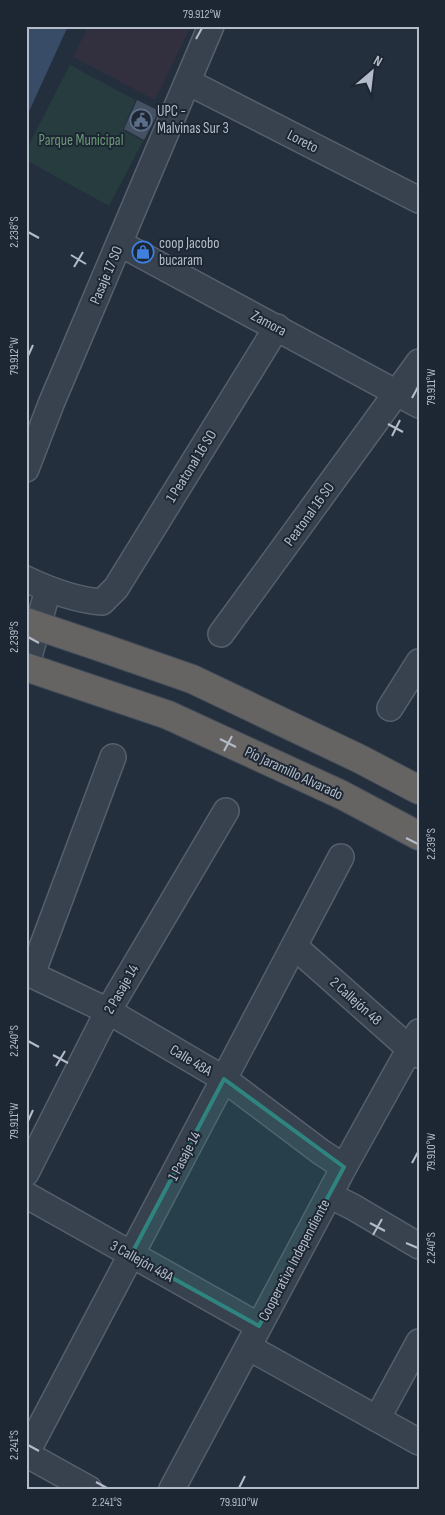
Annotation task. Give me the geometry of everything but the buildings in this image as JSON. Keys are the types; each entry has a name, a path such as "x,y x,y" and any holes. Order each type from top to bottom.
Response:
{"highway":[{"path":"26,622 192,679 419,790"},
{"name":"Pío Jaramillo Alvarado","path":"26,667 168,714 342,795 419,836"}],"street":[{"name":"Pasaje 17 SO","path":"26,469 51,404 211,26"},
{"name":"Loreto","path":"188,82 419,200"},
{"name":"Zamora","path":"119,243 419,405"},
{"name":"1 Peatonal 16 SO","path":"37,584 81,600 102,602 116,588 277,327"},
{"name":"Peatonal 16 SO","path":"221,634 419,362"},
{"path":"26,667 37,584"},
{"path":"390,708 419,662"},
{"path":"29,973 113,757"},
{"name":"2 Pasaje 14","path":"26,1173 108,1010 226,811"},
{"name":"1 Pasaje 14","path":"26,1454 341,858"},
{"name":"2 Callejón 48","path":"294,946 416,1046"},
{"name":"Calle 48A","path":"29,973 108,1010 224,1079 321,1152 344,1167"},
{"name":"Cooperativa Independiente","path":"172,1489 344,1167 416,1046"},
{"name":"3 Callejón 48A","path":"26,1195 259,1326"},
{"path":"329,1195 419,1246"},
{"path":"377,1419 419,1342"},
{"path":"248,1347 419,1442"},
{"path":"26,1454 88,1489"}],"highlighted area":[{"path":"224,1079 344,1167 259,1326 131,1255"}],"shaded area":[{"path":"89,26 191,26 155,100 73,57"}],"green space":[{"name":"Parque Municipal","path":"70,65 135,100 123,130 143,141 109,206 26,160 26,150"}],"water":[{"path":"26,26 68,26 26,118"}],"place":[{"name":"UPC - Malvinas Sur 3","path":"141,120"},
{"name":"coop Jacobo bucaram","path":"143,252"}]}
